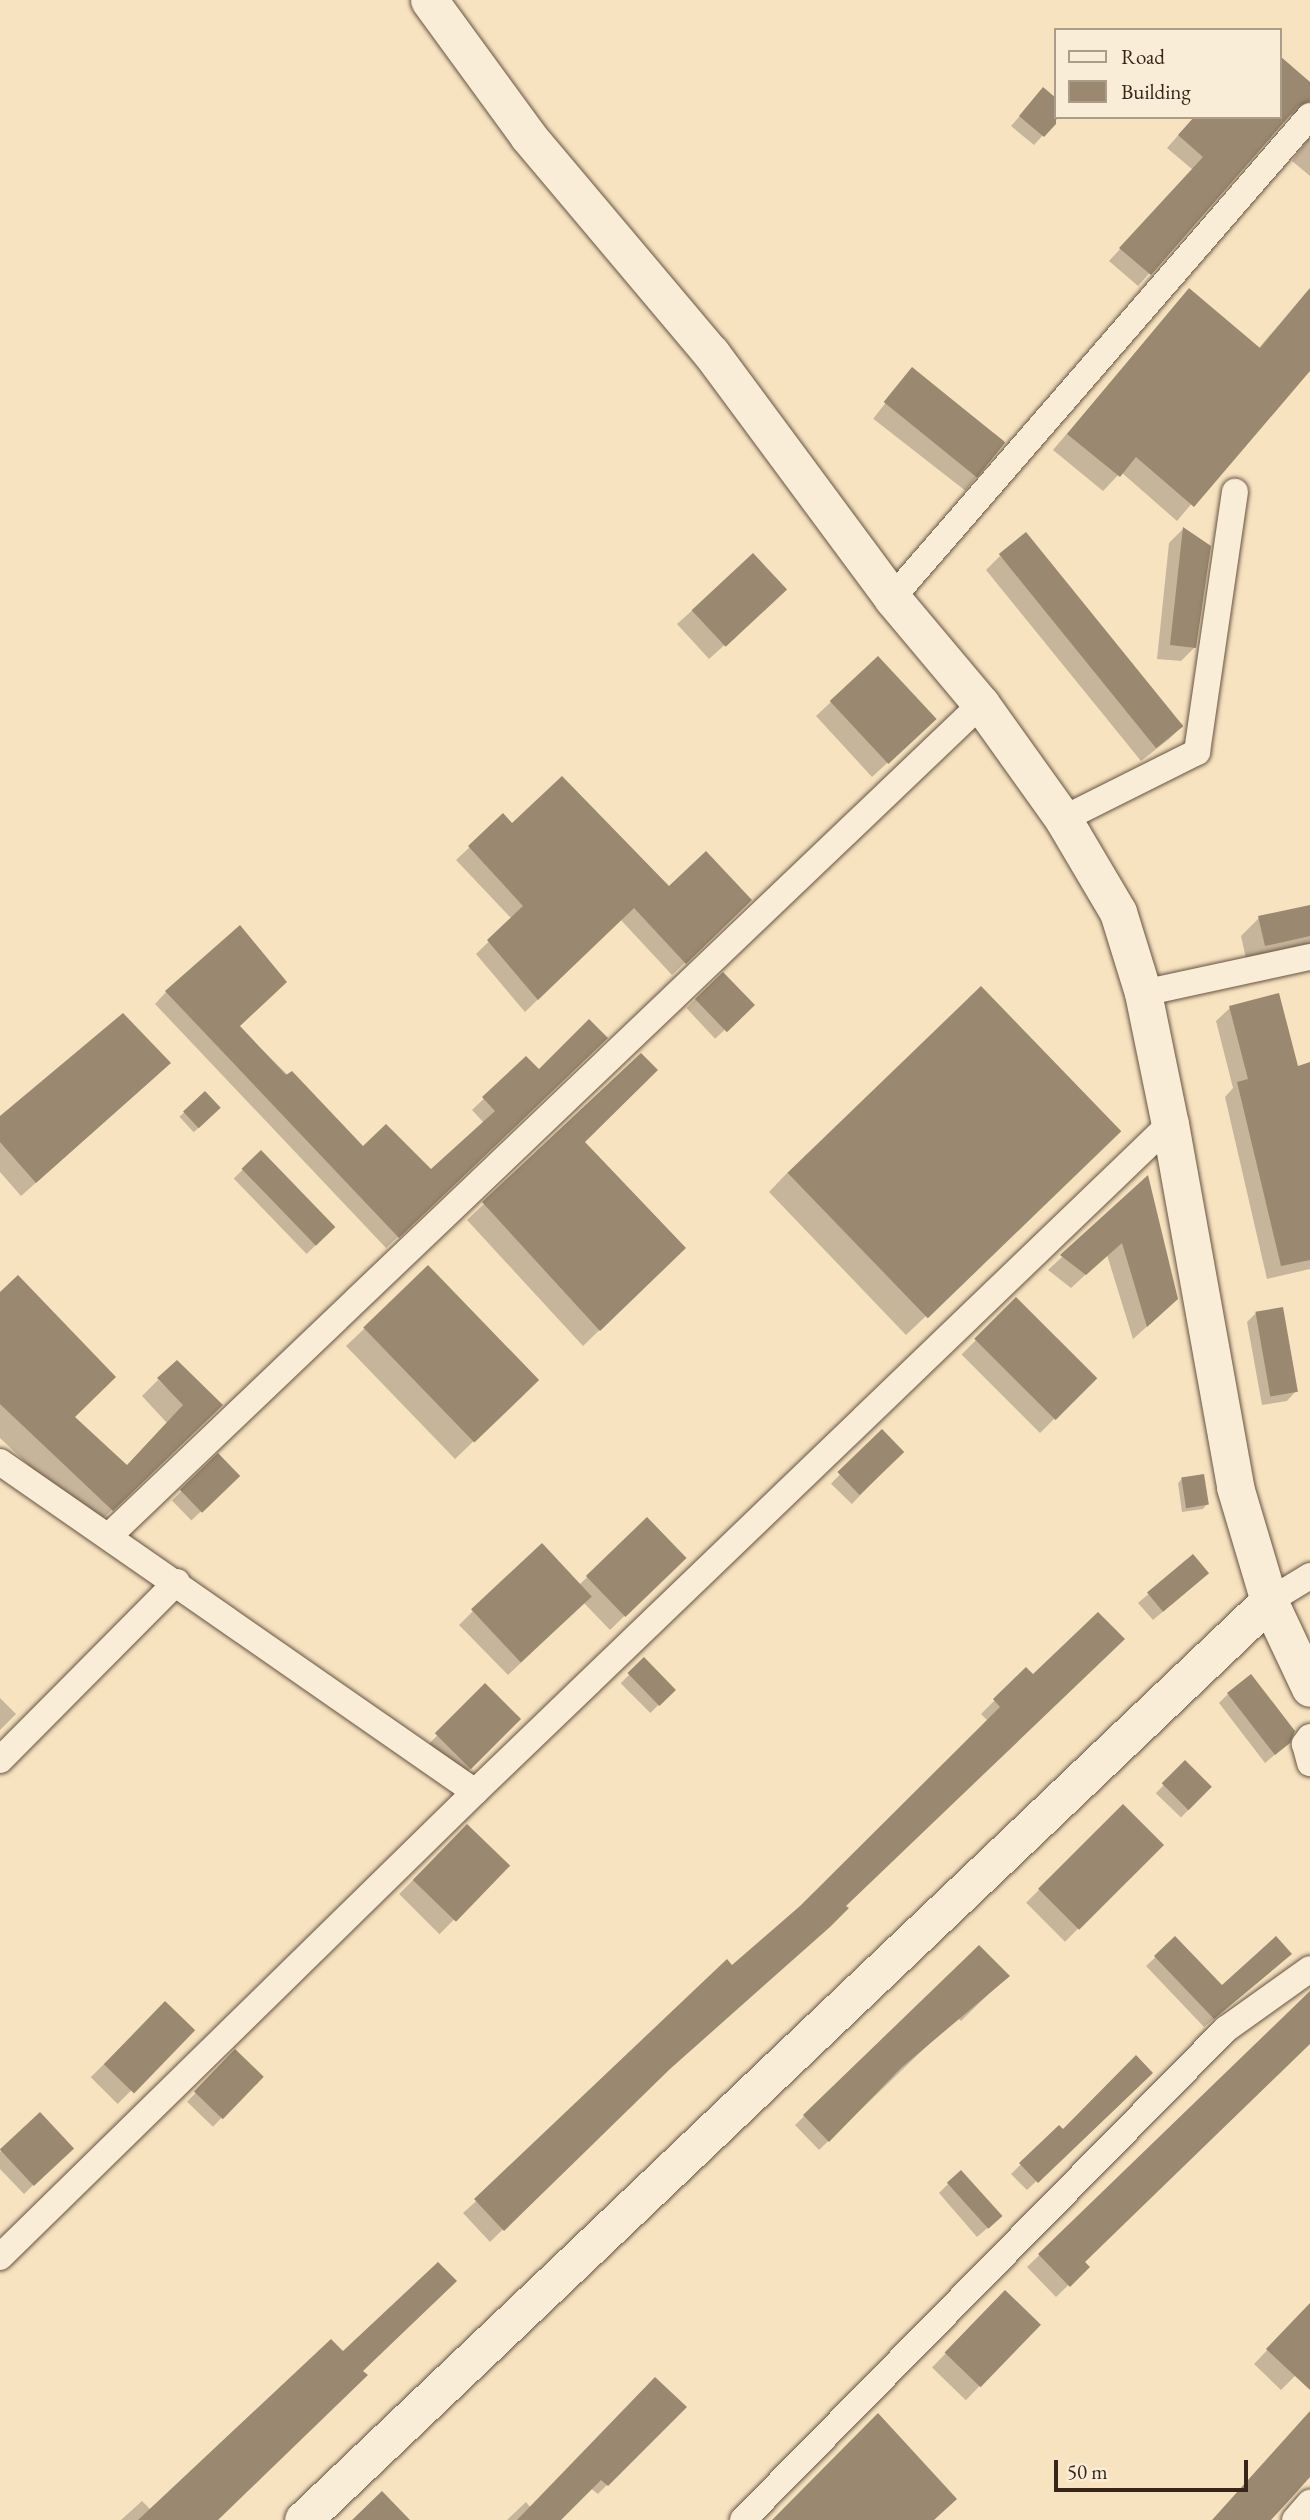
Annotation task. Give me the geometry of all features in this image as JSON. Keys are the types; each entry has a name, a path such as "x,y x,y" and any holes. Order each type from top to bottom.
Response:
{"main road":[{"path":"429,0 528,135 711,353 892,598 981,704 1063,819 1118,912 1143,993 1170,1124 1235,1488 1269,1601 1310,1688"},
{"path":"303,2520 1269,1601"}],"street":[{"path":"892,598 1310,116"},
{"path":"1063,819 1197,752 1235,492"},
{"path":"110,1535 981,704"},
{"path":"1143,993 1310,957"},
{"path":"0,2257 475,1792 1170,1124"},
{"path":"0,1462 110,1535 475,1792"},
{"path":"1269,1601 1310,1576"},
{"path":"0,1760 177,1582"},
{"path":"1310,1737 1305,1744 1310,1763"},
{"path":"743,2520 1226,2029 1310,1969"},
{"path":"1295,2520 1310,2504"}],"building":[{"path":"1282,58 1310,82 1310,101 1298,106 1151,275 1119,248 1203,157 1178,135 1192,119 1282,119"},
{"path":"1043,87 1054,96 1056,124 1044,137 1019,116"},
{"path":"1189,288 1260,348 1310,288 1310,371 1194,507 1136,457 1120,477 1067,434"},
{"path":"912,367 1005,443 977,477 884,402"},
{"path":"1183,527 1211,546 1196,648 1170,645"},
{"path":"1026,532 1183,726 1156,748 999,554"},
{"path":"753,553 787,590 726,647 692,610"},
{"path":"878,656 937,719 888,764 830,701"},
{"path":"562,776 669,886 706,851 752,900 686,964 634,908 538,1000 487,940 523,906 468,846 503,813 512,823"},
{"path":"1310,905 1310,936 1265,946 1258,916"},
{"path":"240,925 287,982 240,1026 286,1075 292,1071 363,1146 386,1124 431,1169 495,1111 482,1097 526,1056 539,1069 589,1019 608,1038 399,1238 165,991"},
{"path":"723,972 755,1005 727,1032 695,999"},
{"path":"981,986 1121,1131 928,1318 787,1173"},
{"path":"1279,993 1298,1066 1310,1062 1310,1260 1281,1266 1237,1082 1248,1079 1229,1006"},
{"path":"123,1013 171,1063 36,1183 0,1142 0,1116"},
{"path":"641,1053 658,1070 585,1142 686,1248 600,1331 482,1202"},
{"path":"205,1091 221,1108 199,1128 183,1111"},
{"path":"261,1150 335,1227 316,1246 242,1169"},
{"path":"1148,1175 1178,1299 1147,1327 1122,1243 1086,1275 1060,1255"},
{"path":"428,1265 539,1380 474,1443 363,1328"},
{"path":"18,1275 116,1377 75,1417 127,1465 183,1405 157,1378 177,1360 223,1405 113,1511 0,1404 0,1292"},
{"path":"1016,1297 1097,1378 1056,1420 974,1339"},
{"path":"1283,1307 1298,1392 1270,1397 1255,1312"},
{"path":"882,1429 904,1452 860,1495 837,1472"},
{"path":"218,1453 240,1476 202,1513 180,1490"},
{"path":"1204,1474 1209,1505 1186,1508 1181,1478"},
{"path":"647,1517 687,1558 625,1617 586,1576"},
{"path":"542,1543 592,1596 521,1663 471,1609"},
{"path":"1193,1554 1209,1573 1163,1612 1147,1593"},
{"path":"1098,1612 1125,1639 846,1906 849,1908 830,1927 670,2069 504,2231 474,2199 727,1959 732,1965 800,1906 1000,1707 993,1699 1026,1667 1033,1674"},
{"path":"644,1657 676,1690 659,1706 627,1673"},
{"path":"1251,1674 1295,1731 1290,1743 1275,1755 1227,1693"},
{"path":"485,1683 521,1719 471,1769 435,1733"},
{"path":"1185,1760 1212,1787 1189,1810 1162,1783"},
{"path":"1123,1804 1164,1845 1079,1930 1038,1889"},
{"path":"467,1824 510,1866 456,1922 413,1880"},
{"path":"1175,1936 1222,1985 1276,1936 1292,1954 1214,2019 1154,1956"},
{"path":"979,1945 1010,1976 901,2068 829,2142 803,2115"},
{"path":"1310,1991 1310,2044 1085,2262 1090,2267 1070,2287 1038,2254"},
{"path":"165,2001 195,2030 134,2093 104,2064"},
{"path":"235,2049 264,2077 223,2119 194,2091"},
{"path":"1136,2055 1153,2073 1038,2183 1019,2163 1059,2125 1063,2129"},
{"path":"40,2112 74,2149 34,2186 0,2149"},
{"path":"961,2170 1002,2216 988,2229 947,2183"},
{"path":"438,2262 457,2281 363,2371 368,2375 218,2520 138,2520 331,2339 343,2351"},
{"path":"1005,2290 1041,2325 981,2387 945,2353"},
{"path":"1310,2303 1310,2390 1266,2349"},
{"path":"655,2377 687,2407 608,2486 601,2480 561,2520 517,2520"},
{"path":"1310,2411 1310,2477 1294,2495 1271,2520 1212,2520"},
{"path":"878,2413 957,2499 934,2520 772,2520"},
{"path":"382,2491 410,2520 352,2520"}]}
